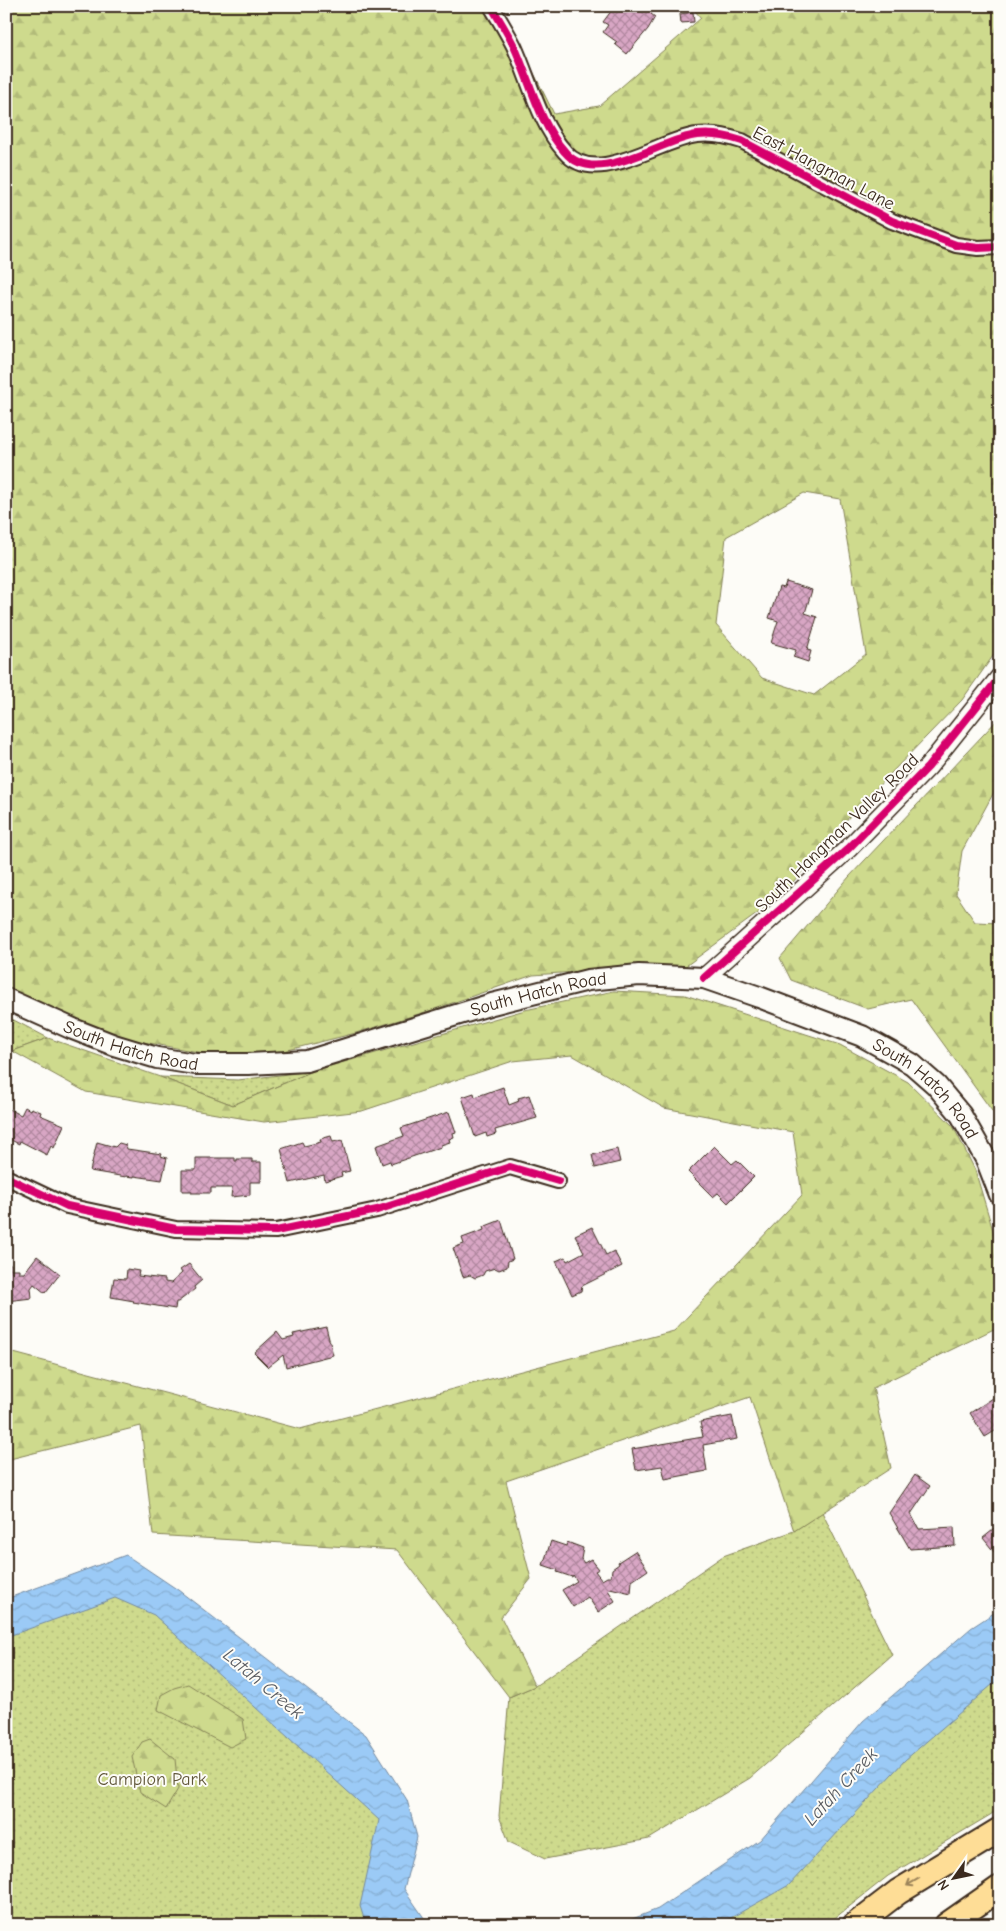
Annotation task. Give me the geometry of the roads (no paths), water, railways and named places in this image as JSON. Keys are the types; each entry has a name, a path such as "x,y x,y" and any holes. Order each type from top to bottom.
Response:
{"highway":[{"path":"856,1925 898,1892 1000,1830"},
{"path":"946,1925 1000,1888"}],"main road":[{"name":"South Hatch Road","path":"6,999 73,1029 114,1045 157,1058 195,1064 248,1064 307,1061 492,1004 588,980 639,975 704,978 862,1036 912,1064 936,1085 961,1115 986,1159 1000,1195"}],"street":[{"name":"East Hangman Lane","path":"491,6 514,46 548,127 566,154 575,161 587,165 601,166 617,163 682,138 696,135 726,136 742,141 892,221 956,245 1000,248"},
{"name":"South Hangman Valley Road","path":"704,978 849,848 928,767 1000,677"},
{"path":"6,1177 67,1206 176,1229 276,1231 377,1210 510,1168 558,1181"}],"water":[{"name":"Latah Creek","path":"126,1555 178,1590 366,1735 407,1800 417,1837 404,1889 429,1925 366,1925 360,1906 379,1820 154,1615 115,1598 6,1637 6,1599"},
{"name":"Latah Creek","path":"1000,1609 1000,1678 905,1760 789,1885 718,1925 617,1925 658,1909 760,1840 863,1721 971,1628"}],"park label":[{"name":"Campion Park","path":"152,1779"}]}
